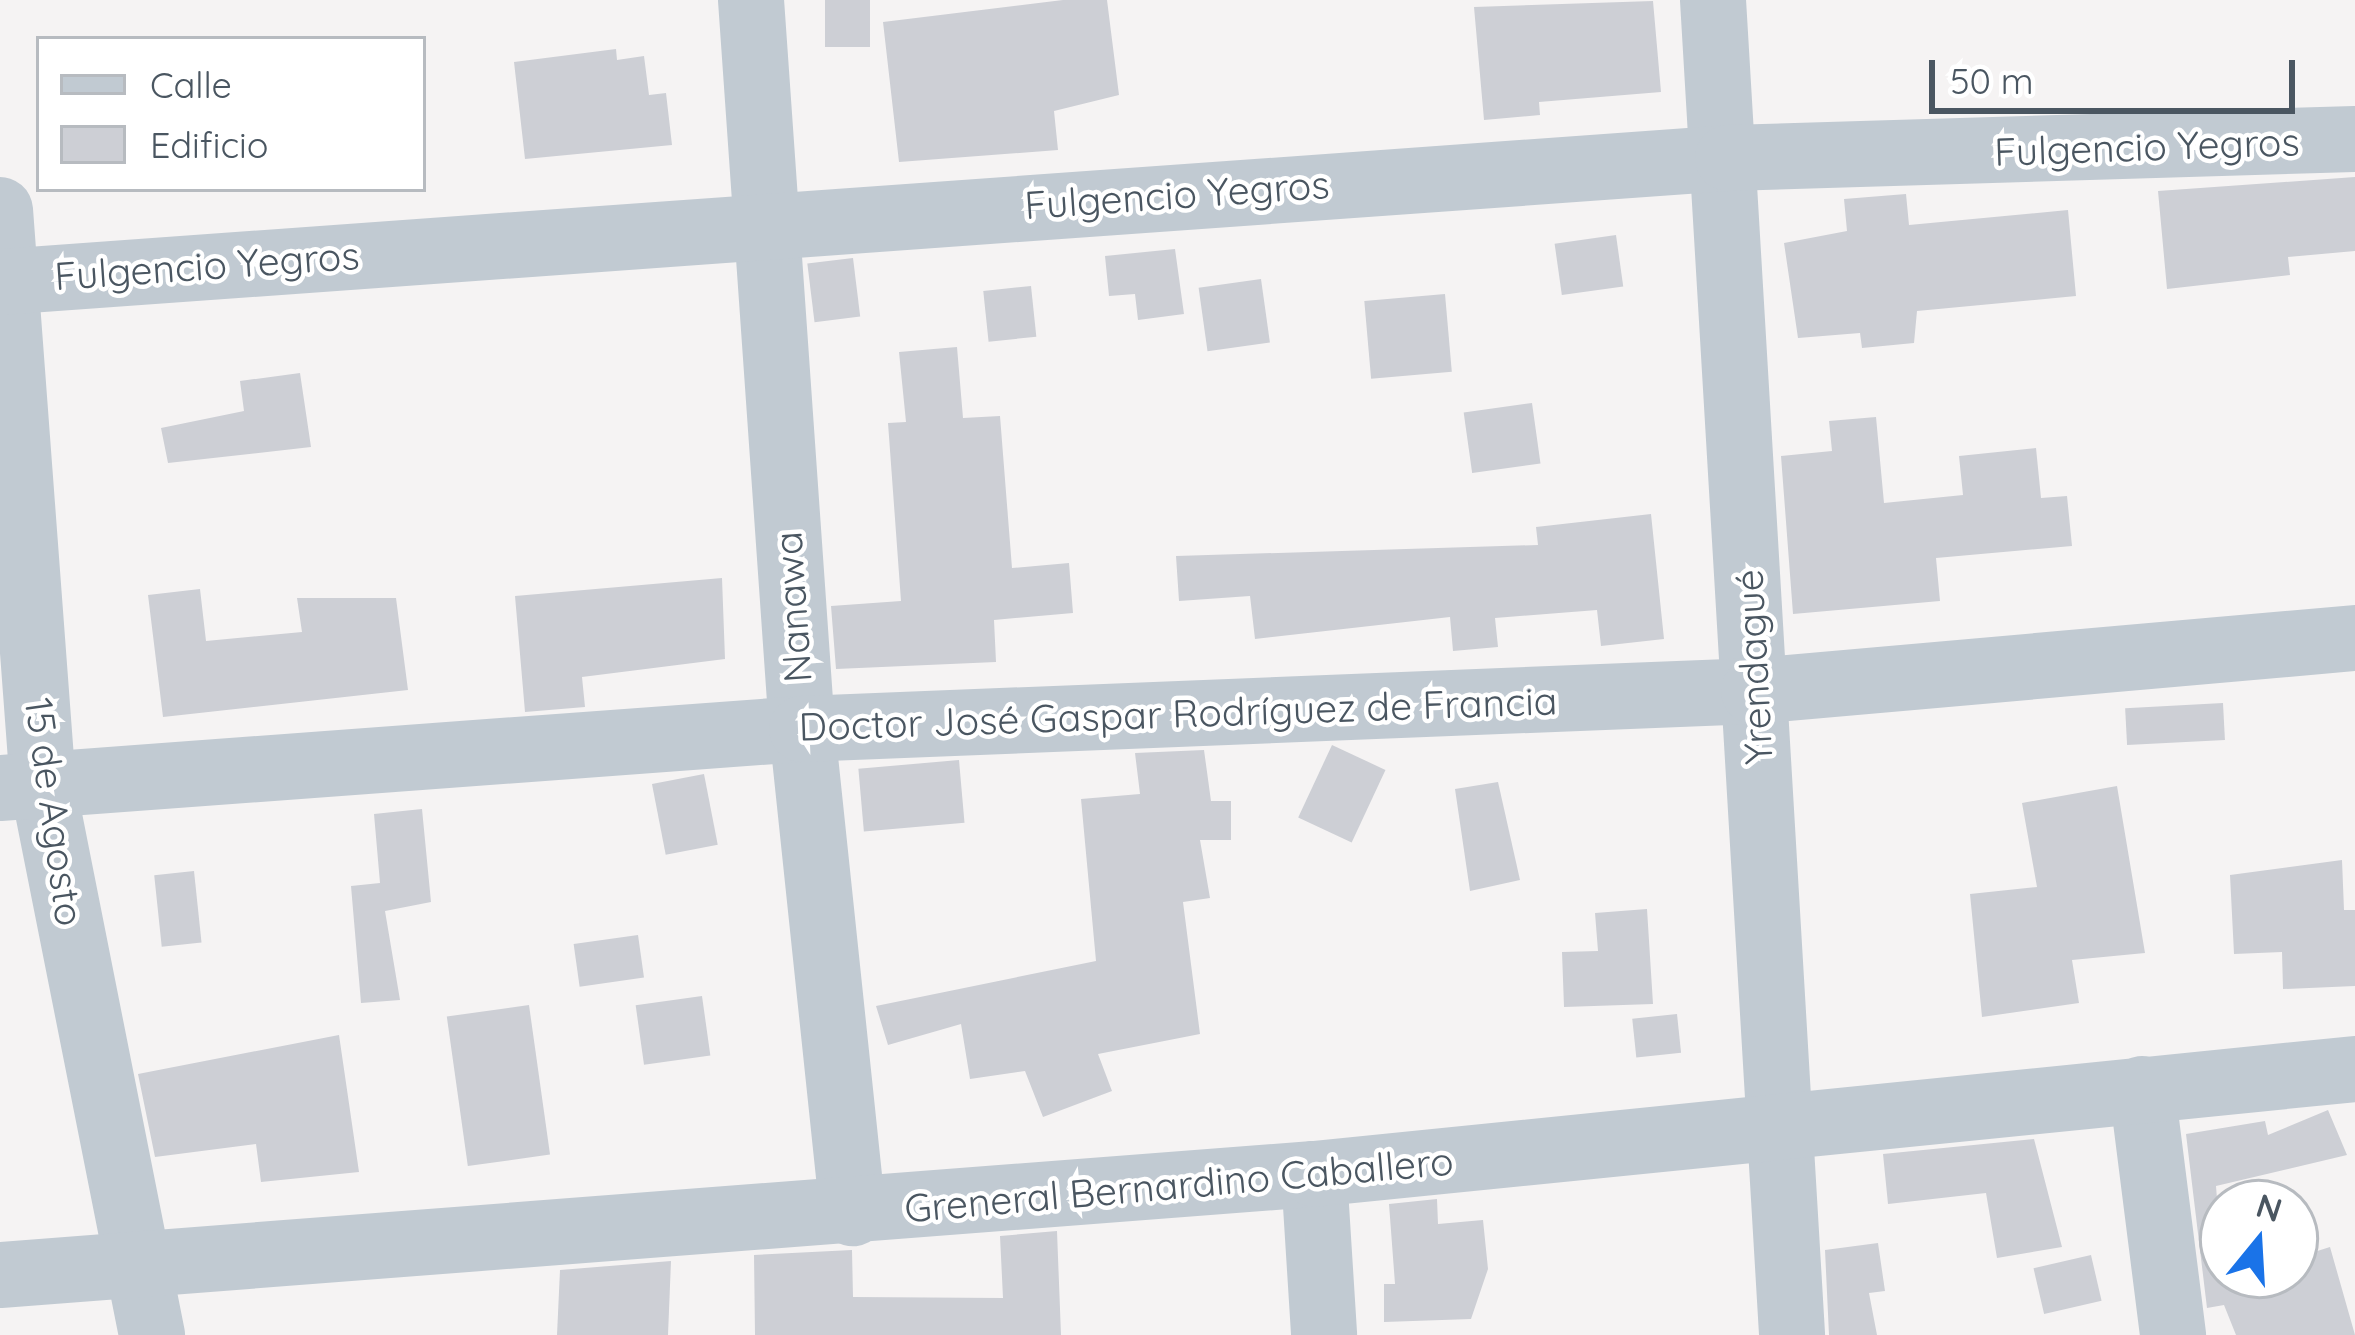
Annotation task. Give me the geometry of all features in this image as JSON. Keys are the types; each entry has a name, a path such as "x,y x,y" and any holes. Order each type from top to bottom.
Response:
{"street":[{"name":"Nanawa","path":"752,0 802,729 853,1213"},
{"name":"Yrendagué","path":"1714,0 1728,158 1792,1335"},
{"name":"Fulgencio Yegros","path":"3,282 768,222 1728,158 2355,139"},
{"name":"15 de Agosto","path":"0,210 21,787 152,1335"},
{"name":"Doctor José Gaspar Rodríguez de Francia","path":"21,787 802,729 1754,691 2355,638"},
{"name":"Greneral Bernardino Caballero","path":"0,1274 136,1268 1314,1174 2355,1070"},
{"path":"2142,1089 2173,1335"},
{"path":"1314,1174 1324,1335"}],"building":[{"path":"825,0 870,0 870,47 825,47"},
{"path":"1063,0 1107,0 1119,95 1054,111 1058,150 899,162 883,22"},
{"path":"1653,1 1661,92 1539,102 1540,115 1484,120 1474,7"},
{"path":"616,49 617,60 644,56 649,95 666,93 672,145 525,159 514,62"},
{"path":"2355,177 2355,251 2288,257 2290,275 2167,289 2158,191"},
{"path":"1906,194 1909,225 2068,210 2076,296 1917,311 1914,343 1862,348 1860,333 1798,338 1784,243 1847,231 1844,199"},
{"path":"1616,235 1623,286 1562,295 1555,244"},
{"path":"1175,249 1184,314 1138,320 1135,294 1109,296 1105,256"},
{"path":"853,258 860,317 815,322 807,264"},
{"path":"1261,279 1270,342 1208,351 1199,288"},
{"path":"1031,286 1036,337 989,342 983,291"},
{"path":"1445,294 1452,372 1371,379 1364,301"},
{"path":"957,347 963,418 1000,416 1012,568 1069,563 1073,613 994,620 996,662 836,669 831,606 901,601 888,423 906,422 899,352"},
{"path":"300,373 311,447 168,463 161,428 244,411 240,381"},
{"path":"1532,403 1540,463 1472,473 1464,413"},
{"path":"1876,417 1884,503 1963,495 1959,456 2036,448 2041,498 2067,496 2072,546 1936,558 1940,601 1793,614 1781,456 1832,451 1829,421"},
{"path":"1651,514 1664,639 1601,646 1597,610 1495,618 1498,647 1453,651 1450,617 1255,639 1250,596 1179,601 1176,556 1538,545 1536,527"},
{"path":"722,578 725,659 582,677 585,707 525,712 515,596"},
{"path":"200,589 206,641 302,632 297,598 396,598 408,690 163,717 148,595"},
{"path":"2223,703 2225,740 2127,745 2125,708"},
{"path":"1332,745 1385,770 1352,842 1298,818"},
{"path":"1204,750 1211,801 1231,801 1231,840 1200,840 1210,898 1183,902 1200,1034 1098,1054 1112,1091 1043,1117 1025,1071 970,1079 961,1024 888,1045 876,1006 1096,961 1081,799 1140,794 1135,753"},
{"path":"959,760 964,823 864,832 858,769"},
{"path":"704,774 718,845 666,855 652,784"},
{"path":"1498,782 1520,880 1470,891 1455,789"},
{"path":"2117,786 2145,953 2072,960 2079,1003 1982,1017 1970,894 2037,887 2022,803"},
{"path":"422,809 431,902 385,911 400,1000 361,1003 351,886 380,883 374,814"},
{"path":"2342,860 2344,910 2355,910 2355,986 2283,989 2282,952 2234,954 2230,875"},
{"path":"194,871 202,943 162,947 154,875"},
{"path":"1647,909 1653,1004 1564,1007 1562,952 1598,951 1595,913"},
{"path":"638,935 644,978 580,987 574,944"},
{"path":"702,996 710,1055 644,1065 636,1005"},
{"path":"529,1005 550,1155 468,1166 447,1017"},
{"path":"1677,1014 1681,1053 1636,1057 1632,1019"},
{"path":"339,1035 359,1172 261,1182 256,1144 155,1157 138,1074"},
{"path":"2328,1110 2347,1155 2246,1179 2199,1179 2199,1242 2186,1134 2265,1121 2268,1135"},
{"path":"2034,1139 2062,1247 1997,1258 1986,1193 1888,1204 1883,1154"},
{"path":"1437,1199 1438,1224 1483,1220 1488,1269 1471,1319 1384,1322 1384,1284 1395,1284 1389,1204"},
{"path":"1057,1231 1061,1335 755,1335 754,1255 852,1250 853,1297 1003,1298 1000,1236"},
{"path":"1878,1243 1885,1291 1869,1293 1877,1335 1829,1335 1825,1250"},
{"path":"2330,1247 2355,1335 2236,1335 2224,1305 2207,1308 2206,1299 2319,1299 2319,1250"},
{"path":"2091,1255 2102,1301 2044,1314 2034,1268"},
{"path":"671,1261 668,1335 557,1335 560,1270"}]}
